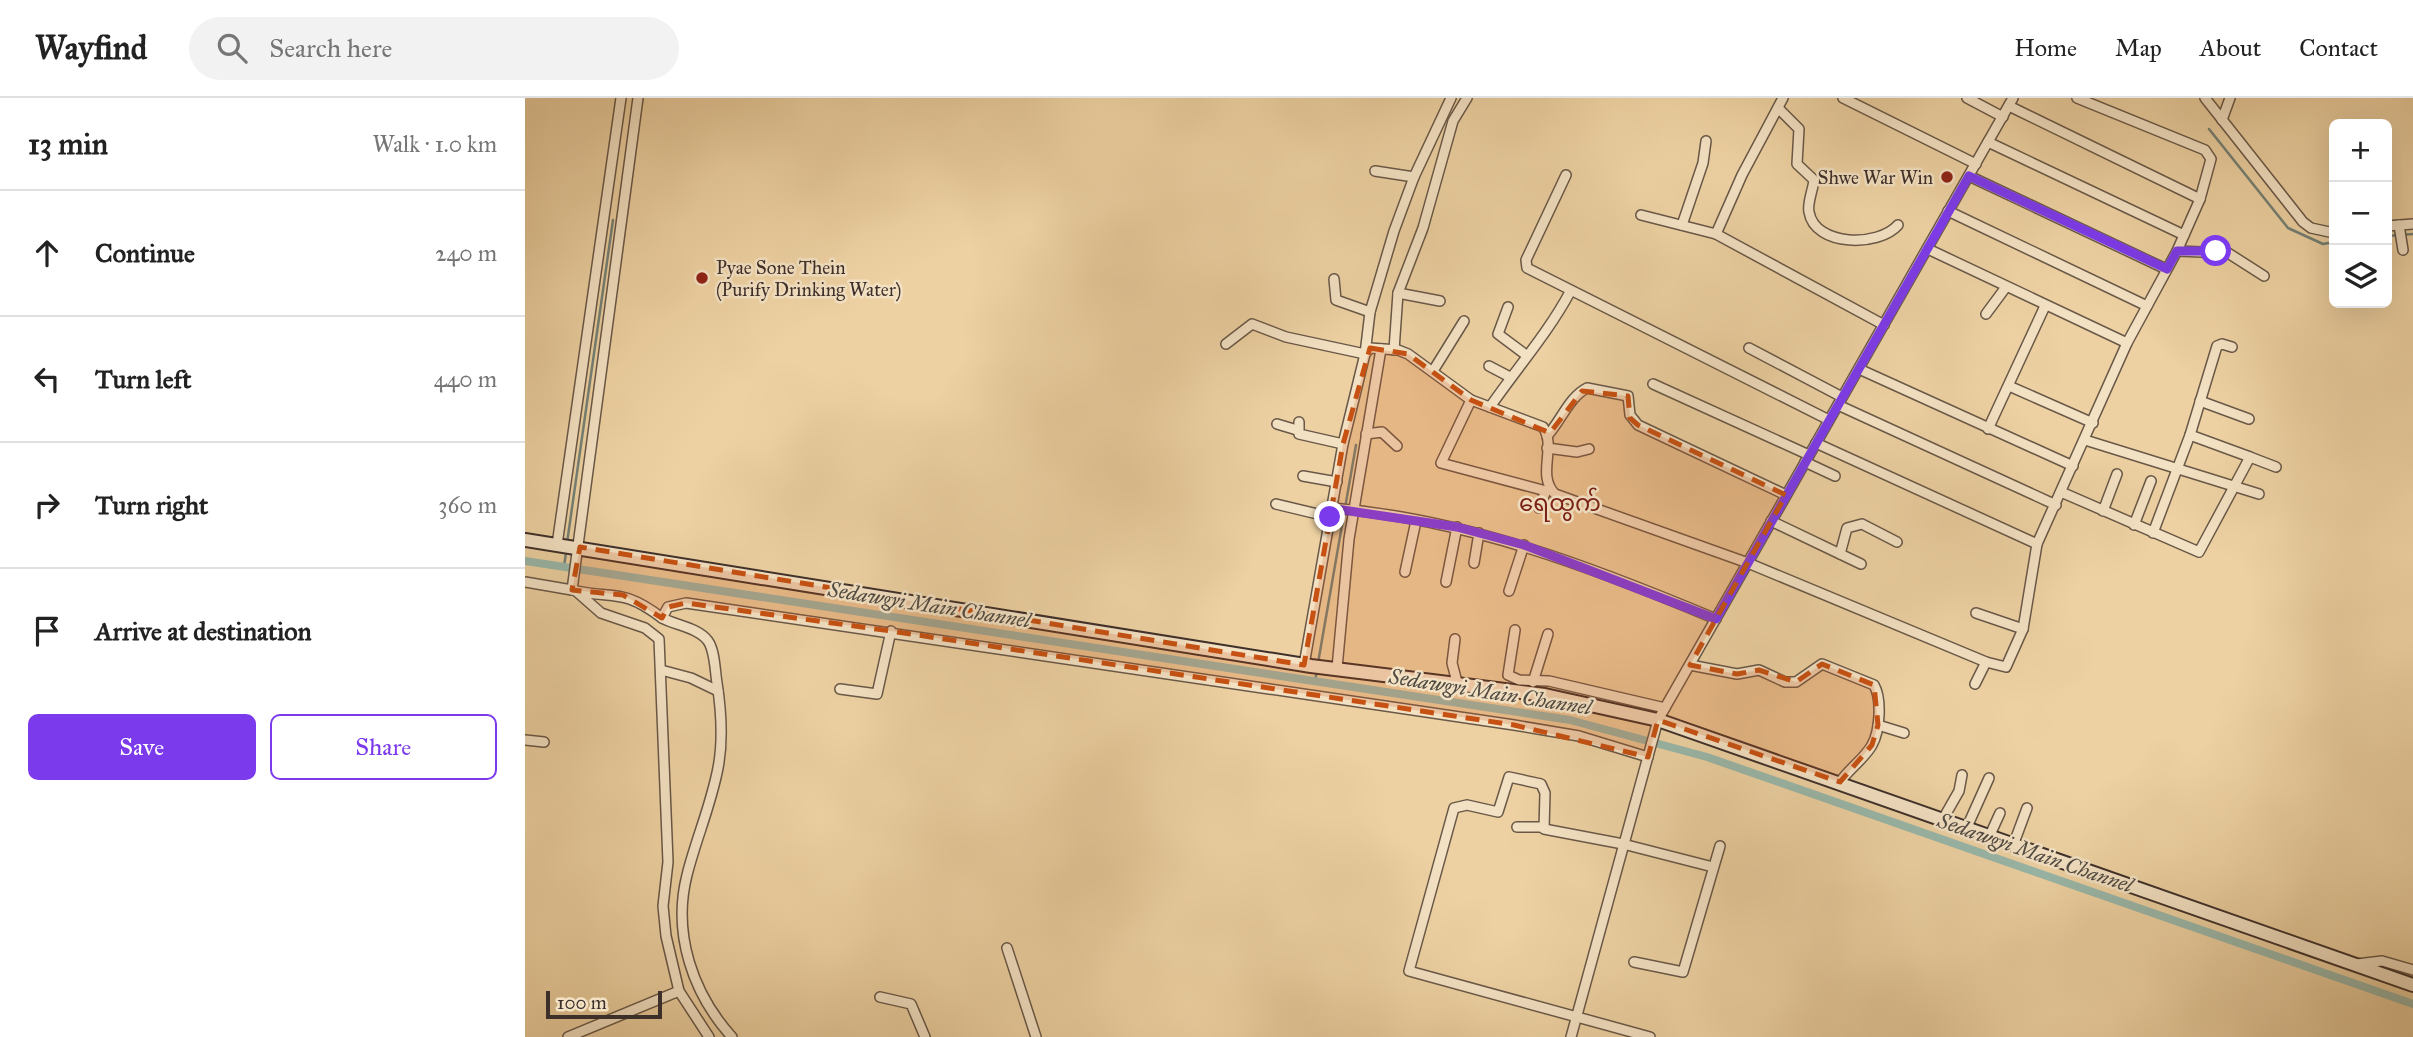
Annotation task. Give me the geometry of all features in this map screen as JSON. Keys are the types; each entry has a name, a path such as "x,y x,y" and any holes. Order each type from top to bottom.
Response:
{"street":[{"path":"574,587 614,211 621,98"},
{"path":"557,545 614,211 638,98"},
{"path":"1331,668 1351,511 1366,435 1373,350 1370,312 1414,177 1451,98"},
{"path":"1394,350 1398,293 1423,228 1453,121 1467,98"},
{"path":"1716,234 1783,98"},
{"path":"1843,98 1976,164"},
{"path":"1967,98 2003,117"},
{"path":"1471,400 1441,463 1548,490 1748,563 1986,662 2006,667 2022,629 2038,544 2127,343 2177,251 2200,199 2211,159 2205,150 2077,98"},
{"path":"2204,98 2303,222 2311,228 2329,232"},
{"path":"2222,120 2230,98"},
{"path":"1571,1037 1657,724 2011,102 2200,199"},
{"path":"1778,108 1799,129 1797,164 1814,180 1808,212 1814,224 1828,234 1852,240 1885,236 1898,225"},
{"path":"1682,225 1703,163 1706,141"},
{"path":"1989,142 2184,235"},
{"path":"1375,171 1414,177"},
{"path":"1566,175 1525,264 1527,268 1570,292 1829,420"},
{"path":"1969,176 2167,269"},
{"path":"1948,211 2147,306"},
{"path":"1641,215 1716,234 1884,325"},
{"path":"2400,232 2413,224"},
{"path":"2392,228 2400,232"},
{"path":"2400,232 2403,250"},
{"path":"1928,249 2127,343"},
{"path":"2177,251 2228,253 2265,276"},
{"path":"1334,279 1336,300 1370,312"},
{"path":"1986,314 2005,287"},
{"path":"1490,407 1526,355 1554,322 1570,292"},
{"path":"1398,293 1440,301"},
{"path":"1988,429 2045,306"},
{"path":"1508,307 1498,334 1526,355"},
{"path":"1433,371 1464,321"},
{"path":"1226,344 1255,324 1286,337 1373,350 1394,350 1408,354 1471,400 1538,424 1549,434"},
{"path":"2153,533 2190,435 2217,346 2222,344 2232,347"},
{"path":"1749,348 1840,401 2056,505"},
{"path":"1307,666 1343,444 1373,350"},
{"path":"1489,366 1510,377"},
{"path":"1859,369 2073,466"},
{"path":"1653,384 1807,458 1835,476"},
{"path":"2009,386 2093,423"},
{"path":"1539,508 1548,490 1549,434 1571,401 1587,388 1628,396 1630,415 1638,425 1786,495"},
{"path":"2200,401 2249,419"},
{"path":"1277,424 1298,426 1299,435 1343,444"},
{"path":"1549,434 1565,426"},
{"path":"1366,435 1382,432 1397,446"},
{"path":"2190,435 2276,467"},
{"path":"2085,440 2259,494"},
{"path":"1816,443 2038,544"},
{"path":"1547,448 1577,452 1588,449"},
{"path":"2061,492 2199,552 2250,457"},
{"path":"2103,511 2117,474"},
{"path":"1303,476 1337,482"},
{"path":"2134,525 2151,481"},
{"path":"1276,504 1351,511 1457,527 1524,545 1716,619"},
{"path":"1405,572 1416,521"},
{"path":"1772,521 1861,564"},
{"path":"1840,554 1847,528 1863,524 1897,542"},
{"path":"1445,582 1457,527"},
{"path":"1474,563 1479,533"},
{"path":"525,540 579,551 1307,666 1457,682 1545,695 1657,724 1840,782 2413,985"},
{"path":"1509,591 1524,545"},
{"path":"525,582 623,595 641,602 661,618 708,640 718,691 718,767 705,822 687,875 683,903 685,946 696,988 715,1019 732,1037"},
{"path":"574,587 601,613 653,632 659,639 668,862 663,906 666,936 679,991 709,1037"},
{"path":"661,618 669,607 686,603 891,631 1514,725 1579,736 1648,755"},
{"path":"1976,612 2022,629"},
{"path":"1515,630 1508,675 1533,682 1549,681 1665,708"},
{"path":"840,689 877,694 891,631"},
{"path":"1533,682 1548,634"},
{"path":"1455,639 1452,663 1457,682"},
{"path":"1975,684 1986,662"},
{"path":"1690,665 1737,674 1759,670 1785,682 1796,682 1822,664 1874,685 1877,691 1878,725 1872,745 1840,782"},
{"path":"661,670 698,680 718,691"},
{"path":"1545,695 1549,681"},
{"path":"1878,725 1904,733"},
{"path":"525,740 544,742"},
{"path":"1943,819 1959,791 1962,775"},
{"path":"1543,827 1543,787 1538,782 1508,778 1498,812 1467,805 1454,808 1409,971 1650,1037"},
{"path":"1967,827 1989,778"},
{"path":"2014,844 2027,808"},
{"path":"1990,835 2000,813"},
{"path":"1517,827 1543,827 1713,867"},
{"path":"1634,962 1683,972 1720,846"},
{"path":"1007,948 1036,1037"},
{"path":"2355,964 2382,961 2413,970"},
{"path":"568,1037 679,991"},
{"path":"880,996 911,1004 925,1037"}],"highlighted area":[{"path":"1370,348 1408,354 1471,400 1550,433 1582,391 1628,396 1630,418 1638,425 1786,495 1690,665 1737,674 1759,670 1796,682 1822,664 1874,685 1878,725 1872,745 1840,782 1658,720 1648,757 1514,725 891,631 686,603 668,607 662,618 623,595 572,590 580,547 1304,665 1343,444"}],"waterway":[{"path":"2209,129 2288,228 2323,244 2329,243"},
{"path":"567,543 613,220"},
{"path":"2392,236 2413,234"},
{"path":"1318,663 1356,445"},
{"path":"564,566 566,553"},
{"name":"Sedawgyi Main Channel","path":"525,561 1570,720 1707,757 2413,1004"},
{"path":"1315,682 1317,669"}],"place":[{"name":"Shwe War Win","path":"1947,177"},
{"name":"Pyae Sone Thein (Purify Drinking Water)","path":"702,278"}],"district":[{"name":"ရေထွက်","path":"1560,503"}],"route":[{"path":"1330,517 1332,508 1457,527 1554,555 1716,619 1969,176 2167,269 2177,251 2216,251"}]}
